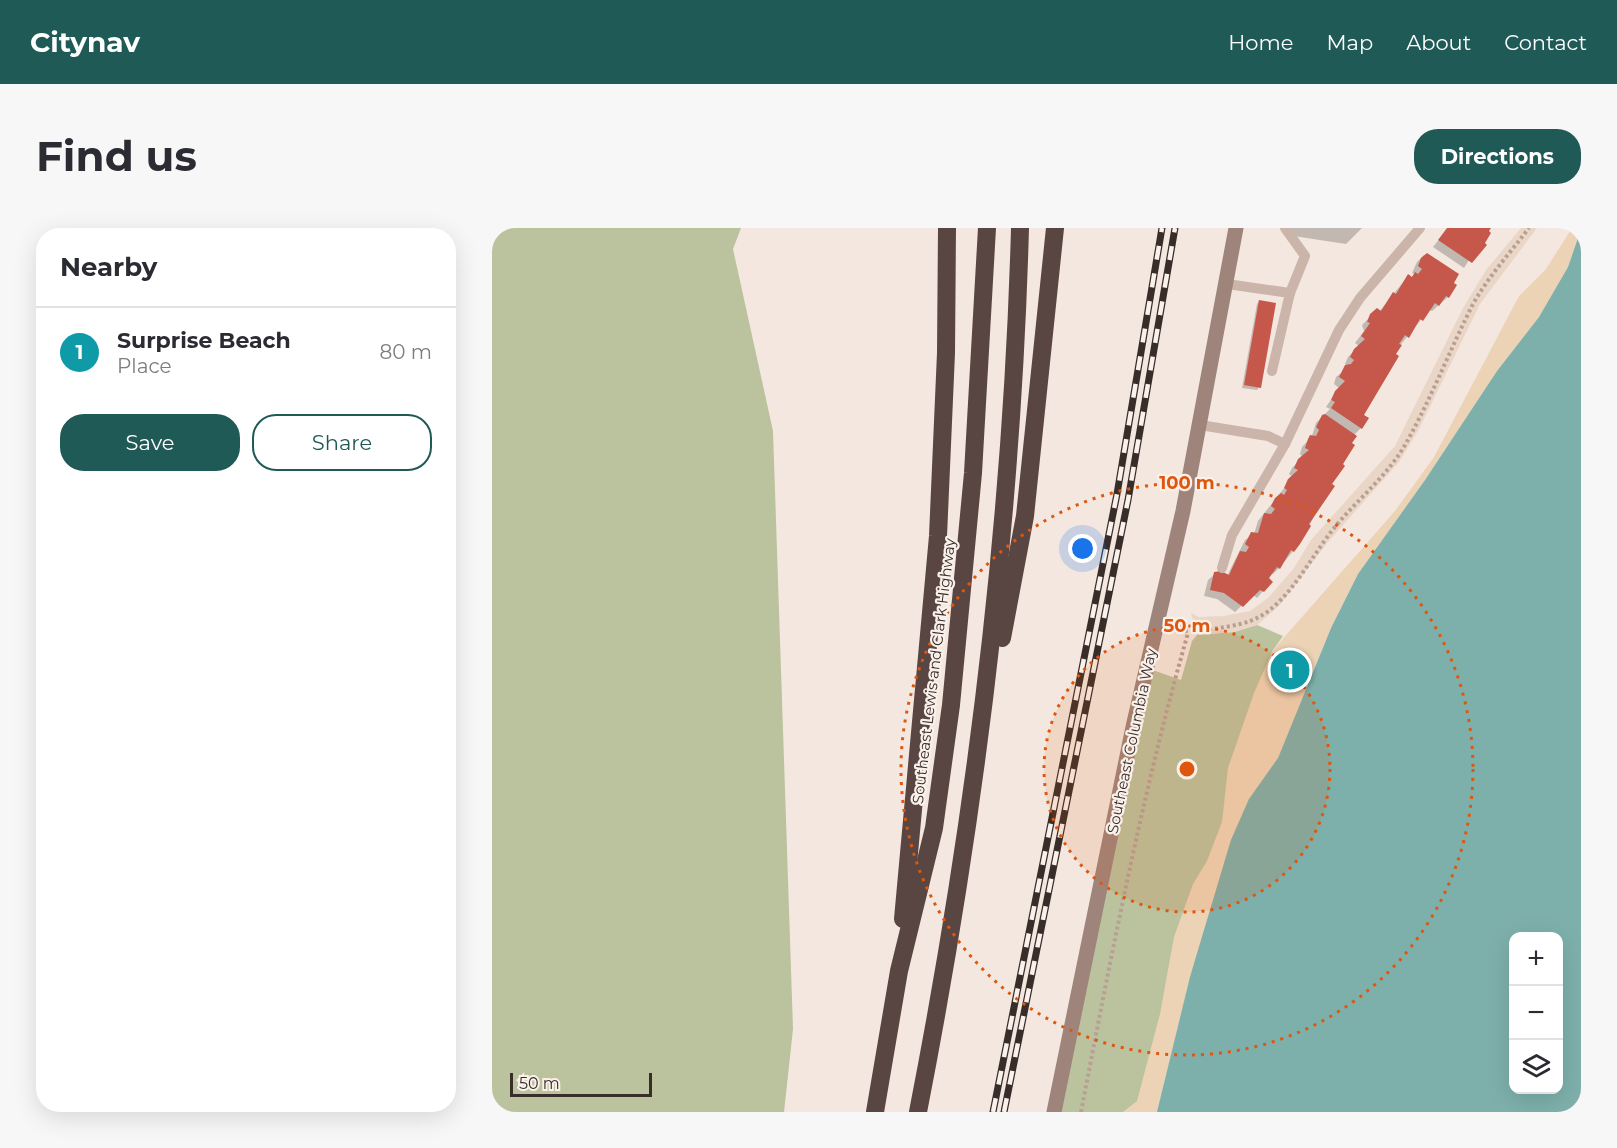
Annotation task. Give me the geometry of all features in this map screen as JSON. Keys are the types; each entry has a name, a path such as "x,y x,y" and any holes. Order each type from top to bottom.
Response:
{"highway":[{"path":"898,971 938,536 946,353 947,228"},
{"name":"Southeast Lewis and Clark Highway","path":"874,1112 898,971 934,828 951,705 974,462 987,228"},
{"path":"970,814 1004,515 1018,311 1020,228"},
{"path":"918,1112 948,958 970,814 1024,516 1055,228"}],"street":[{"name":"Southeast Columbia Way","path":"1054,1112 1133,728 1200,425 1236,228"}],"lane":[{"path":"1272,371 1290,293 1305,256 1285,228"},
{"path":"1222,568 1233,534 1285,444 1339,330 1360,298 1420,228"},
{"path":"1227,284 1290,293"},
{"path":"1200,425 1261,434 1285,444"}],"path":[{"path":"1081,1112 1109,967 1158,741 1188,633 1210,627 1240,625 1258,618 1291,587 1331,532 1389,470 1405,445 1473,304 1528,228"}],"green space":[{"path":"492,228 741,228 733,249 773,431 793,1029 784,1112 492,1112"},
{"path":"1257,625 1283,636 1273,650 1250,705 1278,758 1249,799 1190,977 1157,1112 1054,1112 1147,668 1181,680 1192,641 1197,635 1234,632"}],"sand":[{"path":"1572,228 1581,228 1568,267 1539,317 1497,371 1425,480 1358,574 1331,628 1278,758 1249,799 1231,840 1190,977 1157,1112 1123,1112 1137,1101 1160,1014 1174,937 1193,884 1207,861 1222,822 1228,768 1254,693 1273,650 1395,511 1434,457 1519,296 1546,269"}],"shaded area":[{"path":"1521,228 1537,228 1480,304 1419,429 1399,462 1328,542 1280,605 1257,625 1234,632 1197,635 1191,613 1199,617 1224,616 1250,611 1268,598 1294,568 1311,540 1395,446 1463,308 1486,270"}],"water":[{"path":"1581,229 1581,1112 1157,1112 1190,977 1231,840 1249,799 1278,758 1331,628 1358,574 1425,480 1497,371 1539,317 1568,267"}],"building":[{"path":"1447,228 1491,228 1489,231 1491,233 1485,243 1487,245 1472,263 1438,240"},
{"path":"1427,253 1459,274 1454,283 1457,285 1449,298 1446,296 1439,306 1435,303 1423,321 1420,319 1409,338 1405,335 1399,344 1402,345 1396,354 1399,356 1364,415 1369,418 1362,429 1331,408 1335,402 1331,400 1335,391 1345,381 1339,377 1345,365 1351,364 1354,360 1350,357 1354,349 1365,339 1361,336 1370,323 1367,322 1370,314 1377,308 1381,311 1393,292 1396,294 1408,274 1412,277 1415,272 1418,274 1422,269 1418,266 1421,258"},
{"path":"1259,300 1276,303 1261,388 1244,385"},
{"path":"1325,414 1357,436 1352,443 1355,445 1343,464 1345,466 1332,484 1335,486 1309,524 1311,526 1300,544 1294,552 1291,550 1280,569 1277,567 1269,578 1273,582 1264,592 1260,590 1243,607 1224,593 1210,590 1214,572 1221,571 1229,575 1240,551 1246,552 1249,547 1245,544 1251,532 1258,533 1264,513 1271,514 1275,509 1271,506 1275,498 1281,493 1284,495 1287,490 1284,488 1288,479 1298,470 1294,468 1298,459 1309,450 1305,448 1310,435 1316,436 1319,430 1316,427 1322,415"}],"railway":[{"path":"993,1112 1117,494 1162,228"},
{"path":"1004,1112 1128,500 1175,228"}],"place":[{"name":"Surprise Beach","path":"1290,670"}]}
